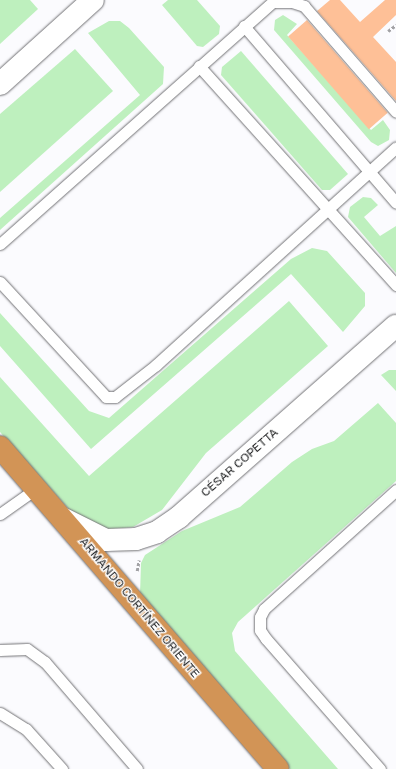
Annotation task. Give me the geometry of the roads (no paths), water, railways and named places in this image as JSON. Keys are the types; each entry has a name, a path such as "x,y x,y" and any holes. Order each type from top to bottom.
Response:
{"highway":[{"name":"ARMANDO CORTÍNEZ ORIENTE","path":"0,447 64,519 278,769"}],"street":[{"path":"0,84 93,0"},
{"name":"CÉSAR COPETTA","path":"64,519 106,540 136,539 157,532 179,517 396,326"}],"lane":[{"path":"0,244 244,26 273,2 292,2 304,6 396,112"},
{"path":"244,26 396,203"},
{"path":"199,66 396,285"},
{"path":"0,282 106,397 115,397 150,370 371,173 396,147"},
{"path":"0,514 37,488"},
{"path":"380,769 266,639 260,630 260,617 264,609 396,490"},
{"path":"0,650 27,649 46,662 137,769"},
{"path":"0,714 26,729 62,769"}]}
